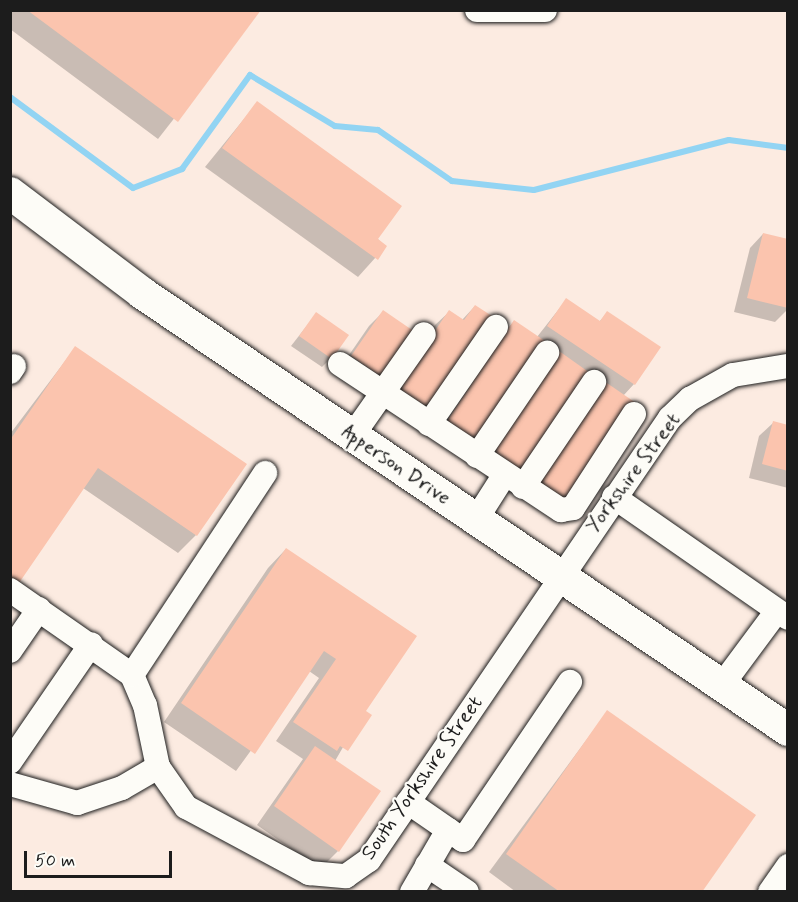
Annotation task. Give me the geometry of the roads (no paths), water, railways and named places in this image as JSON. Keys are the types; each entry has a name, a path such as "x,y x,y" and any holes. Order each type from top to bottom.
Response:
{"main road":[{"name":"Apperson Drive","path":"10,192 141,293 788,730"}],"street":[{"path":"477,10 545,10"},
{"path":"429,424 496,327"},
{"path":"353,435 424,334"},
{"path":"477,456 546,353"},
{"path":"340,364 561,510 573,508 634,414"},
{"name":"Yorkshire Street","path":"559,574 614,497 690,399 733,375 788,366"},
{"path":"477,518 514,480 594,382"},
{"path":"132,675 265,473"},
{"path":"614,497 782,614 722,686"},
{"name":"South Yorkshire Street","path":"158,767 170,788 201,820 318,876 357,870 408,802 559,574"},
{"path":"10,590 91,644 132,675 146,705 158,767 122,788 77,803 10,784"},
{"path":"10,651 39,609"},
{"path":"10,762 91,644"},
{"path":"408,802 462,840 570,682"},
{"path":"412,891 448,830"},
{"path":"427,865 467,891"},
{"path":"770,891 788,866"}],"waterway":[{"path":"10,97 133,188 182,169 250,75 335,126 378,130 452,181 534,190 729,140 788,148"}]}
